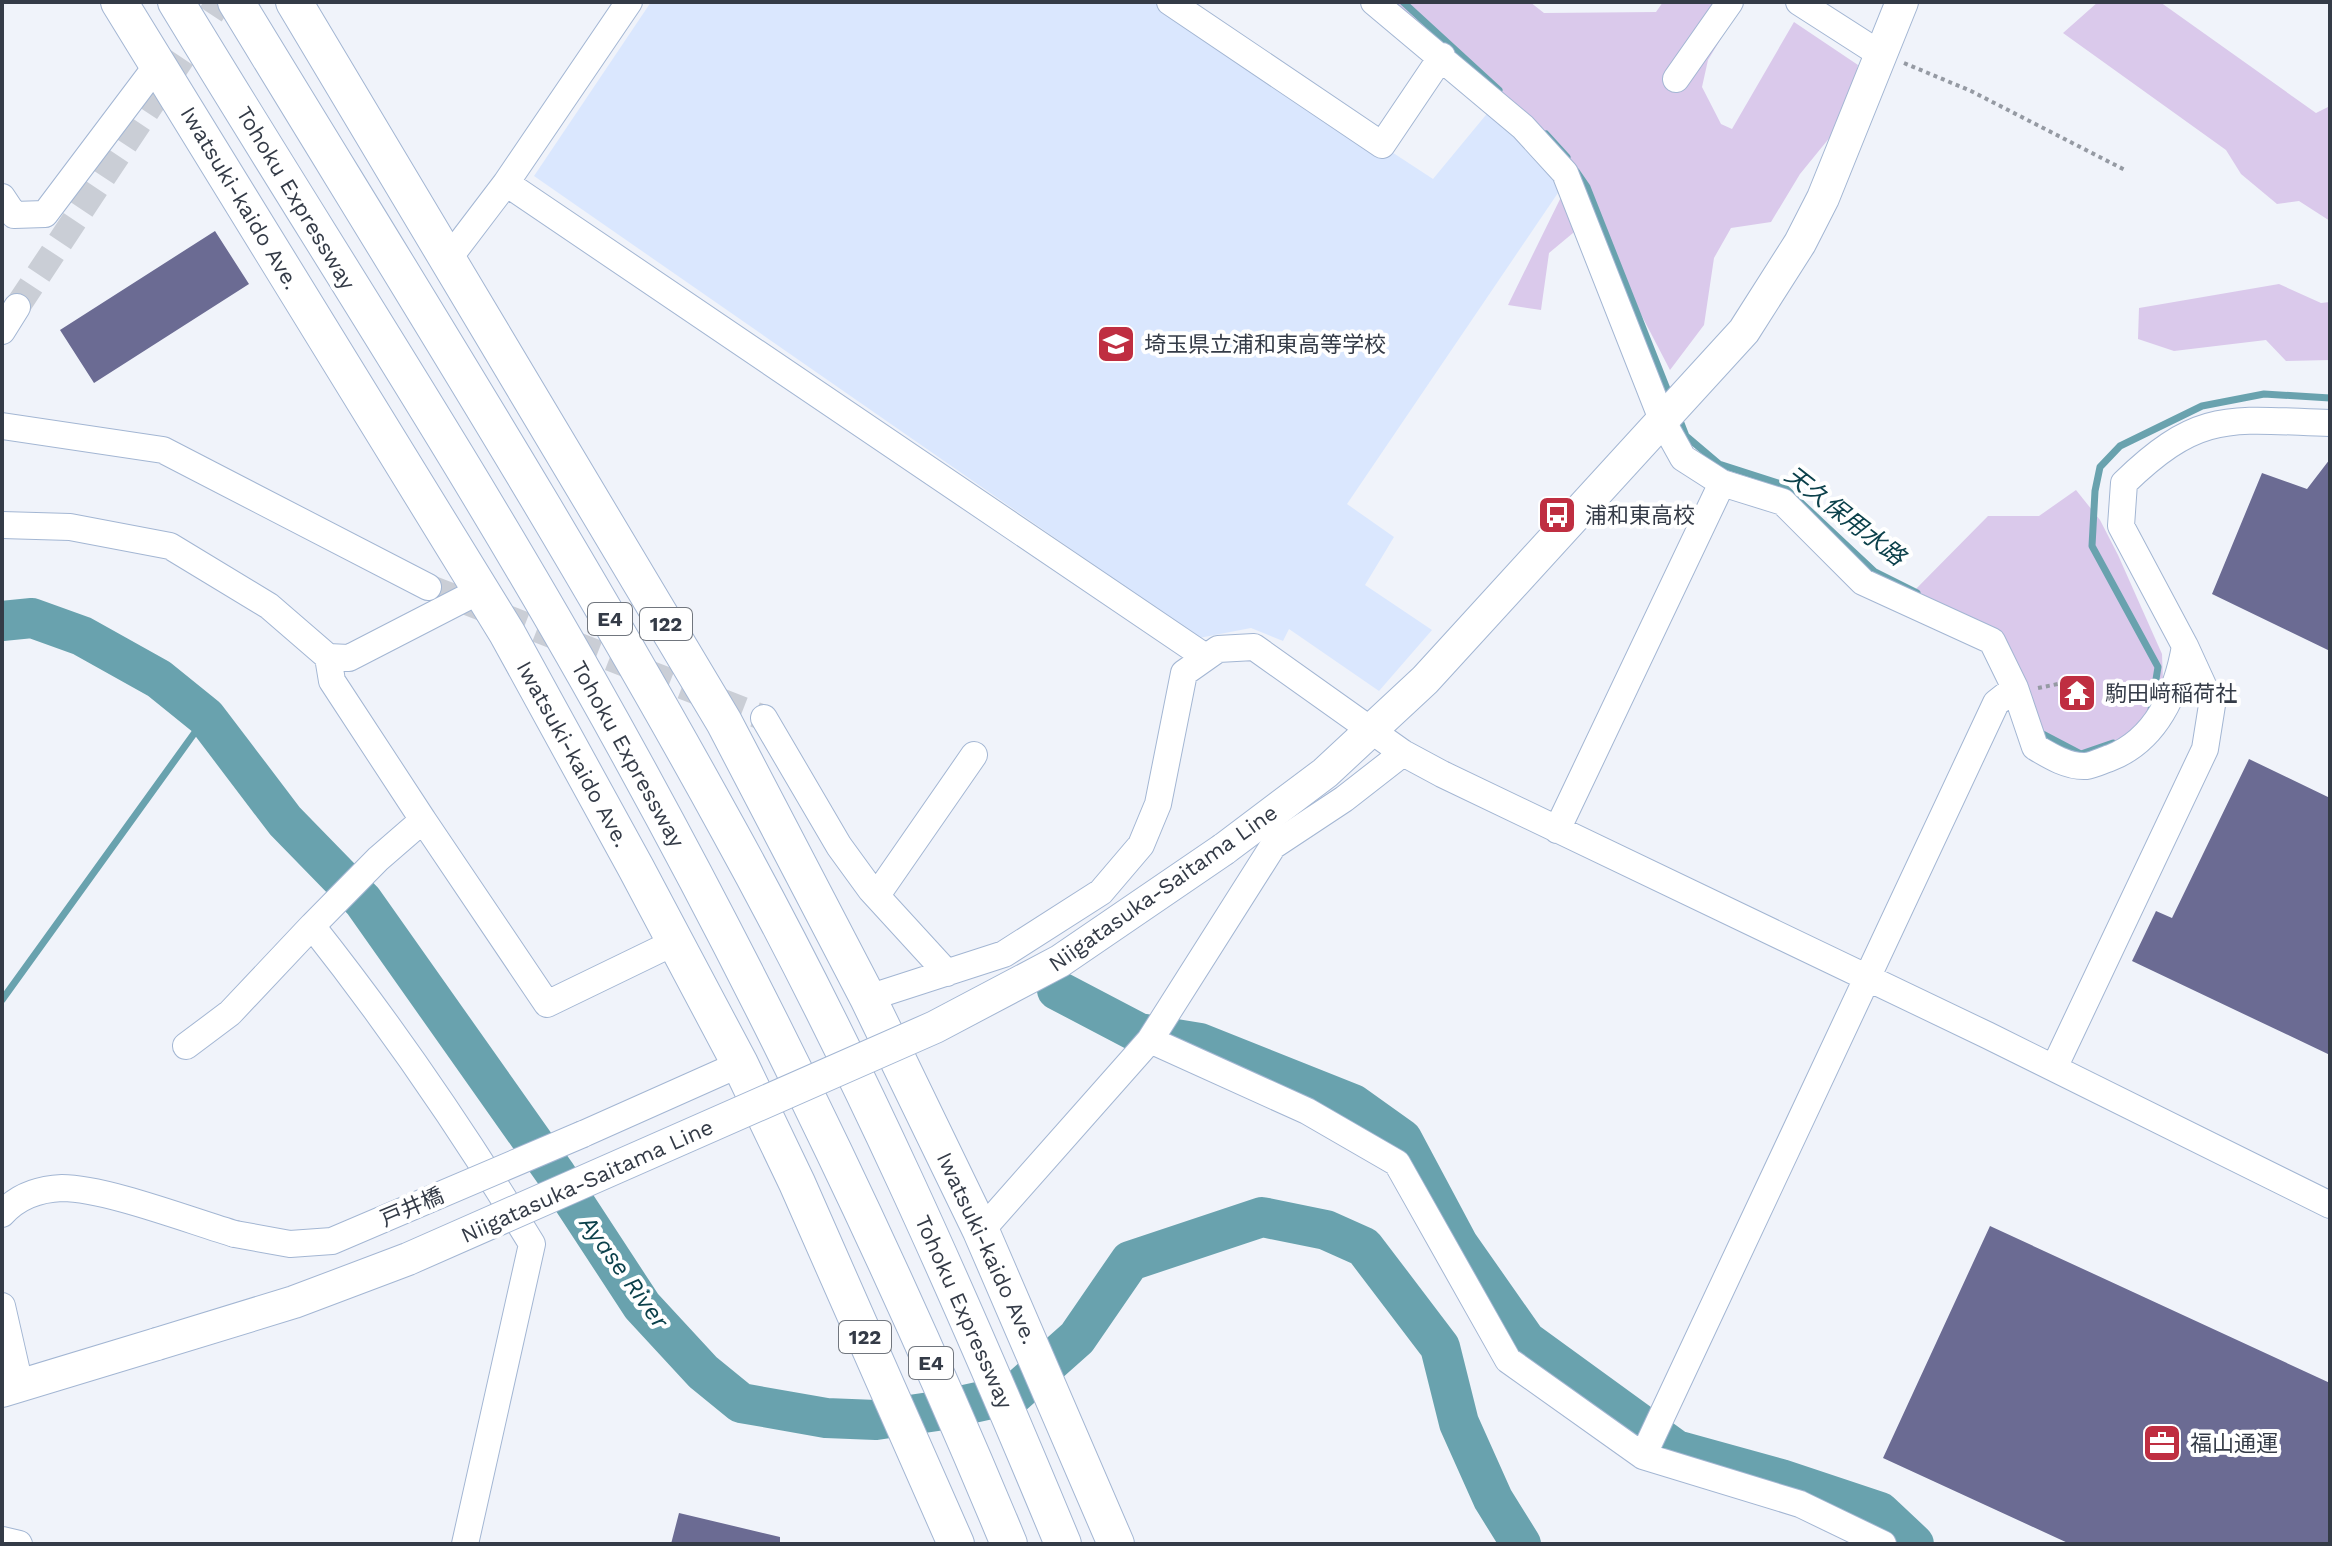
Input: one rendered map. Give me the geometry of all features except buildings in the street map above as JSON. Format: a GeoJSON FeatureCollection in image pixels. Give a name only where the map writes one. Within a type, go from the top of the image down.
{"type":"FeatureCollection","features":[{"type":"Feature","properties":{"kind":"highway","name":"Iwatsuki-kaido Ave."},"geometry":{"type":"LineString","coordinates":[[119,2],[481,590],[675,942],[740,1064],[805,1202],[956,1544]]}},
{"type":"Feature","properties":{"kind":"highway","name":"Tohoku Expressway"},"geometry":{"type":"LineString","coordinates":[[176,2],[587,679],[775,1030],[884,1255],[1009,1544]]}},
{"type":"Feature","properties":{"kind":"highway","name":"Tohoku Expressway"},"geometry":{"type":"LineString","coordinates":[[236,2],[599,600],[720,814],[809,981],[942,1260],[1063,1544]]}},
{"type":"Feature","properties":{"kind":"highway","name":"Iwatsuki-kaido Ave."},"geometry":{"type":"LineString","coordinates":[[294,2],[724,722],[868,998],[981,1231],[1079,1452],[1116,1544]]}},
{"type":"Feature","properties":{"kind":"main road","name":"Niigatasuka-Saitama Line"},"geometry":{"type":"LineString","coordinates":[[11,1388],[294,1302],[408,1259],[935,1027],[1060,961],[1224,849],[1325,773],[1471,633],[1744,331],[1800,243],[1842,152],[1902,2]]}},
{"type":"Feature","properties":{"kind":"street"},"geometry":{"type":"LineString","coordinates":[[449,258],[506,183],[629,2]]}},
{"type":"Feature","properties":{"kind":"street"},"geometry":{"type":"LineString","coordinates":[[1170,2],[1382,145],[1442,56]]}},
{"type":"Feature","properties":{"kind":"street"},"geometry":{"type":"LineString","coordinates":[[1374,2],[1523,127],[1565,173],[1663,422],[1683,458],[1722,483],[1783,502],[1863,582],[1992,641],[2024,688],[2035,747],[2057,760],[2087,766],[2131,750],[2161,719],[2185,646]]}},
{"type":"Feature","properties":{"kind":"street"},"geometry":{"type":"LineString","coordinates":[[1676,79],[1730,2]]}},
{"type":"Feature","properties":{"kind":"street"},"geometry":{"type":"LineString","coordinates":[[1799,2],[1880,54]]}},
{"type":"Feature","properties":{"kind":"street"},"geometry":{"type":"LineString","coordinates":[[2,197],[14,215],[45,214],[158,64]]}},
{"type":"Feature","properties":{"kind":"street"},"geometry":{"type":"LineString","coordinates":[[506,183],[1204,656]]}},
{"type":"Feature","properties":{"kind":"street"},"geometry":{"type":"LineString","coordinates":[[2,331],[17,307]]}},
{"type":"Feature","properties":{"kind":"street"},"geometry":{"type":"LineString","coordinates":[[2054,1068],[2205,749],[2212,705],[2185,646],[2121,526],[2124,483],[2153,455],[2190,432],[2225,420],[2330,423]]}},
{"type":"Feature","properties":{"kind":"street"},"geometry":{"type":"LineString","coordinates":[[2,426],[163,450],[428,587]]}},
{"type":"Feature","properties":{"kind":"street"},"geometry":{"type":"LineString","coordinates":[[1557,830],[1722,483]]}},
{"type":"Feature","properties":{"kind":"street"},"geometry":{"type":"LineString","coordinates":[[2,525],[70,527],[170,546],[269,606],[328,657],[349,658],[481,590]]}},
{"type":"Feature","properties":{"kind":"street"},"geometry":{"type":"LineString","coordinates":[[868,998],[1004,954],[1101,892],[1141,845],[1158,804],[1184,673],[1204,656],[1234,646],[1254,647],[1403,753],[2330,1205]]}},
{"type":"Feature","properties":{"kind":"street"},"geometry":{"type":"LineString","coordinates":[[328,657],[332,681],[547,1004],[675,942]]}},
{"type":"Feature","properties":{"kind":"street"},"geometry":{"type":"LineString","coordinates":[[1649,1442],[1996,703],[2024,688]]}},
{"type":"Feature","properties":{"kind":"street"},"geometry":{"type":"LineString","coordinates":[[764,718],[839,846],[877,895],[947,973]]}},
{"type":"Feature","properties":{"kind":"street"},"geometry":{"type":"LineString","coordinates":[[981,1231],[1150,1040],[1273,846],[1344,799],[1403,753]]}},
{"type":"Feature","properties":{"kind":"street"},"geometry":{"type":"LineString","coordinates":[[877,895],[974,755]]}},
{"type":"Feature","properties":{"kind":"street"},"geometry":{"type":"LineString","coordinates":[[186,1046],[230,1013],[378,859],[423,820]]}},
{"type":"Feature","properties":{"kind":"street"},"geometry":{"type":"LineString","coordinates":[[312,926],[353,978],[478,1155],[532,1244],[465,1544]]}},
{"type":"Feature","properties":{"kind":"street"},"geometry":{"type":"LineString","coordinates":[[1150,1040],[1307,1111],[1397,1163],[1508,1360],[1649,1442],[1800,1504],[1883,1544]]}},
{"type":"Feature","properties":{"kind":"street","name":"戸井橋"},"geometry":{"type":"LineString","coordinates":[[2,1214],[30,1194],[63,1188],[97,1194],[235,1234],[290,1244],[332,1241],[740,1064]]}},
{"type":"Feature","properties":{"kind":"street"},"geometry":{"type":"LineString","coordinates":[[2,1306],[11,1388]]}},
{"type":"Feature","properties":{"kind":"street"},"geometry":{"type":"LineString","coordinates":[[2,1540],[19,1544]]}},
{"type":"Feature","properties":{"kind":"path"},"geometry":{"type":"LineString","coordinates":[[1880,54],[1971,91],[2125,170]]}},
{"type":"Feature","properties":{"kind":"path"},"geometry":{"type":"LineString","coordinates":[[2024,688],[2058,684],[2074,689]]}},
{"type":"Feature","properties":{"kind":"shaded area","name":"埼玉県立浦和東高等学校"},"geometry":{"type":"Polygon","coordinates":[[[651,2],[1163,2],[1433,179],[1490,110],[1564,184],[1347,504],[1394,537],[1365,585],[1432,630],[1379,691],[1289,629],[1283,641],[1251,628],[1199,638],[534,176],[651,2]]]}},
{"type":"Feature","properties":{"kind":"shaded area"},"geometry":{"type":"Polygon","coordinates":[[[1385,2],[1530,2],[1544,13],[1656,12],[1663,2],[1743,2],[1708,60],[1702,87],[1721,124],[1732,129],[1794,22],[1858,65],[1844,120],[1800,174],[1771,222],[1731,228],[1714,258],[1704,325],[1670,370],[1591,218],[1549,253],[1541,310],[1508,305],[1565,189],[1385,2]]]}},
{"type":"Feature","properties":{"kind":"shaded area"},"geometry":{"type":"Polygon","coordinates":[[[2098,2],[2160,2],[2316,113],[2330,106],[2330,221],[2299,201],[2277,204],[2241,174],[2226,150],[2063,33],[2098,2]]]}},
{"type":"Feature","properties":{"kind":"shaded area"},"geometry":{"type":"Polygon","coordinates":[[[2279,284],[2321,303],[2330,302],[2330,360],[2286,361],[2266,340],[2174,351],[2138,339],[2139,308],[2279,284]]]}},
{"type":"Feature","properties":{"kind":"shaded area"},"geometry":{"type":"Polygon","coordinates":[[[2076,490],[2100,520],[2162,654],[2163,681],[2158,708],[2099,757],[2046,746],[1998,638],[1909,596],[1988,516],[2039,516],[2076,490]]]}},
{"type":"Feature","properties":{"kind":"waterway","name":"天久保用水路"},"geometry":{"type":"LineString","coordinates":[[1403,2],[1499,90]]}},
{"type":"Feature","properties":{"kind":"waterway","name":"天久保用水路"},"geometry":{"type":"LineString","coordinates":[[1546,134],[1567,157]]}},
{"type":"Feature","properties":{"kind":"waterway","name":"天久保用水路"},"geometry":{"type":"LineString","coordinates":[[1576,171],[1587,187],[1671,399]]}},
{"type":"Feature","properties":{"kind":"waterway","name":"天久保用水路"},"geometry":{"type":"LineString","coordinates":[[2151,710],[2158,667],[2092,546],[2095,491],[2100,467],[2120,446],[2202,406],[2264,394],[2330,398]]}},
{"type":"Feature","properties":{"kind":"waterway","name":"天久保用水路"},"geometry":{"type":"LineString","coordinates":[[1679,418],[1686,436],[1719,464],[1781,484],[1875,572],[1917,593]]}},
{"type":"Feature","properties":{"kind":"waterway","name":"Ayase River"},"geometry":{"type":"LineString","coordinates":[[2,621],[32,618],[82,636],[159,679],[206,717],[285,821],[363,901],[555,1173],[642,1306],[703,1372],[741,1403],[826,1418],[876,1420],[937,1411],[1014,1394],[1077,1338],[1130,1261],[1262,1217],[1326,1230],[1364,1247],[1440,1347],[1459,1423],[1493,1499],[1521,1544]]}},
{"type":"Feature","properties":{"kind":"waterway"},"geometry":{"type":"LineString","coordinates":[[2,1000],[206,717]]}},
{"type":"Feature","properties":{"kind":"waterway","name":"天久保用水路"},"geometry":{"type":"LineString","coordinates":[[2041,733],[2081,754],[2113,743]]}},
{"type":"Feature","properties":{"kind":"waterway"},"geometry":{"type":"LineString","coordinates":[[1057,990],[1139,1033],[1200,1043],[1353,1104],[1402,1139],[1458,1244],[1526,1341],[1676,1450],[1781,1479],[1880,1512],[1914,1544]]}},
{"type":"Feature","properties":{"kind":"tunnel"},"geometry":{"type":"LineString","coordinates":[[17,307],[219,2]]}},
{"type":"Feature","properties":{"kind":"tunnel"},"geometry":{"type":"LineString","coordinates":[[428,587],[764,718]]}},
{"type":"Feature","properties":{"kind":"place","name":"埼玉県立浦和東高等学校"},"geometry":{"type":"Point","coordinates":[1116,344]}},
{"type":"Feature","properties":{"kind":"place","name":"浦和東高校"},"geometry":{"type":"Point","coordinates":[1557,515]}},
{"type":"Feature","properties":{"kind":"place","name":"駒田﨑稲荷社"},"geometry":{"type":"Point","coordinates":[2077,693]}},
{"type":"Feature","properties":{"kind":"place","name":"福山通運"},"geometry":{"type":"Point","coordinates":[2162,1443]}}]}
